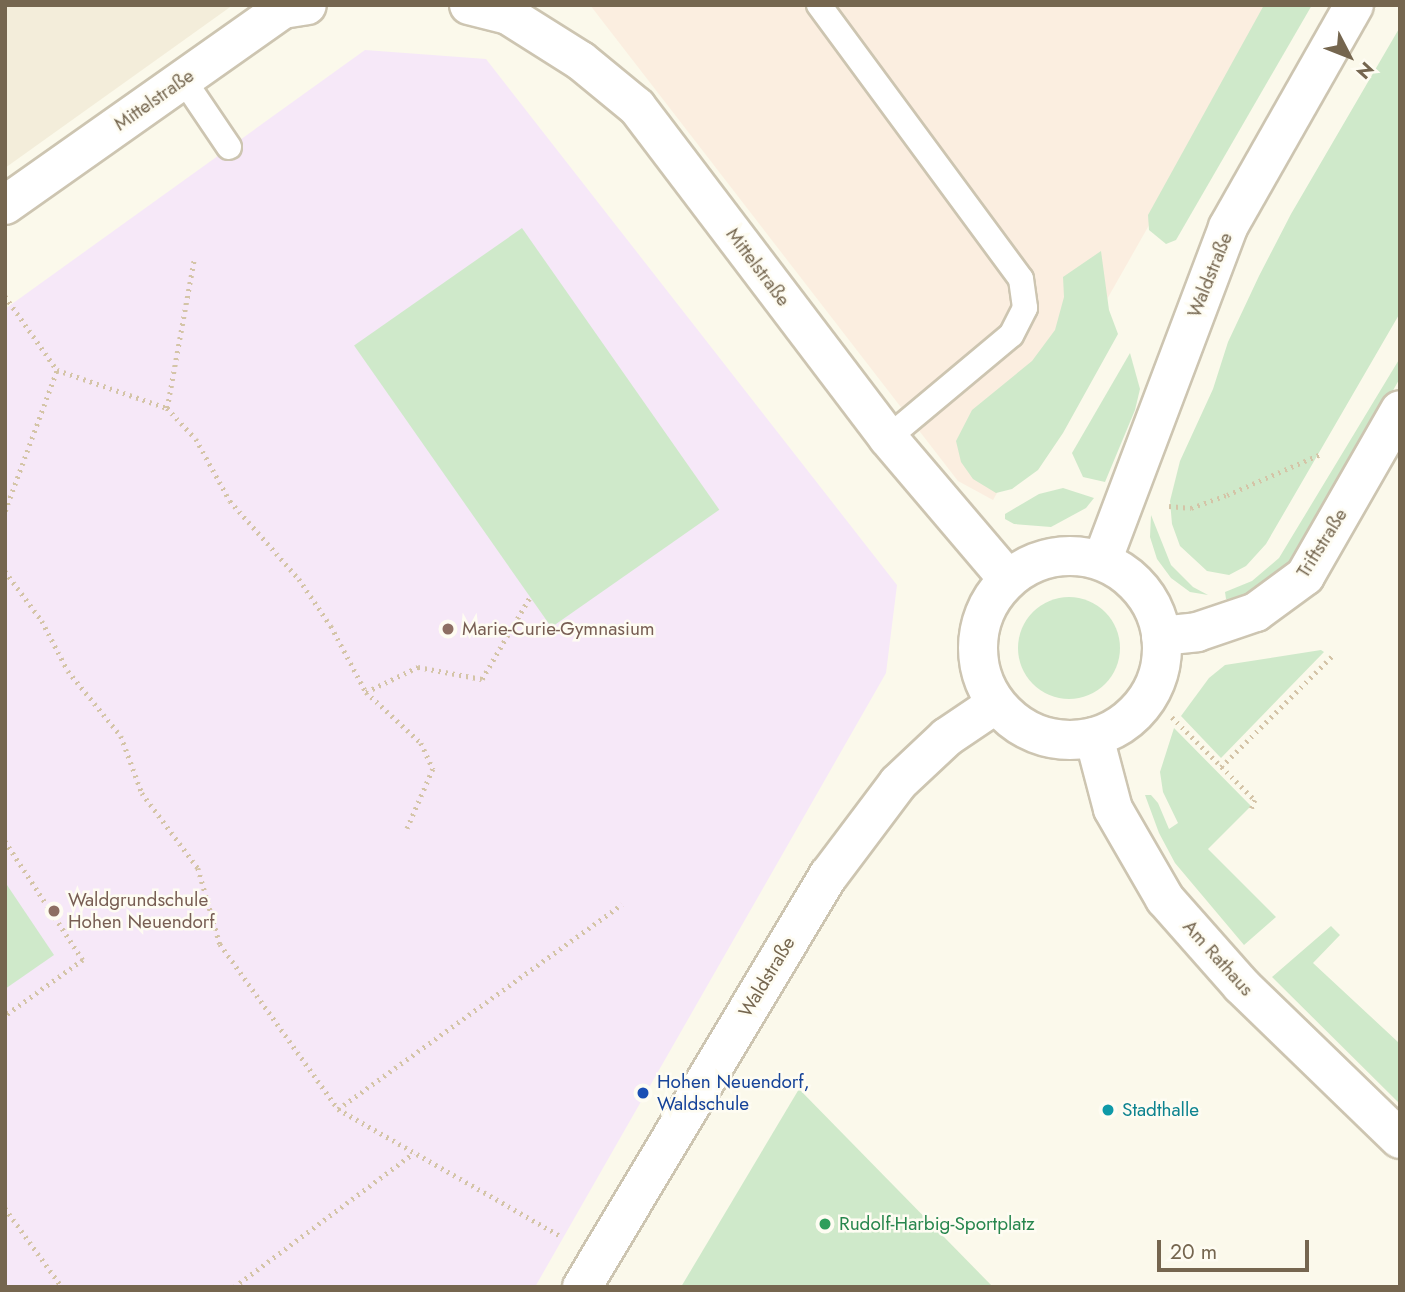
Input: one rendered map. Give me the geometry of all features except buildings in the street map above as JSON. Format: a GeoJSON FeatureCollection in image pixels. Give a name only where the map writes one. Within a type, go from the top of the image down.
{"type":"FeatureCollection","features":[{"type":"Feature","properties":{"kind":"street","name":"Mittelstraße"},"geometry":{"type":"LineString","coordinates":[[5,205],[283,9],[307,5]]}},
{"type":"Feature","properties":{"kind":"street","name":"Mittelstraße"},"geometry":{"type":"LineString","coordinates":[[469,5],[508,15],[581,61],[638,107],[888,438],[1008,579]]}},
{"type":"Feature","properties":{"kind":"street","name":"Waldstraße"},"geometry":{"type":"LineString","coordinates":[[1102,561],[1228,227],[1354,5]]}},
{"type":"Feature","properties":{"kind":"street","name":"Triftstraße"},"geometry":{"type":"LineString","coordinates":[[1161,636],[1197,632],[1256,612],[1305,576],[1400,410]]}},
{"type":"Feature","properties":{"kind":"street"},"geometry":{"type":"LineString","coordinates":[[1070,556],[1102,561],[1137,585],[1153,609],[1161,636],[1162,655],[1152,691],[1128,720],[1094,737],[1058,740],[1040,736],[1009,718],[996,705],[980,670],[979,632],[989,603],[1008,579],[1021,569],[1053,557],[1070,556]]}},
{"type":"Feature","properties":{"kind":"street","name":"Waldstraße"},"geometry":{"type":"LineString","coordinates":[[591,1273],[829,875],[898,783],[947,737],[996,705]]}},
{"type":"Feature","properties":{"kind":"street","name":"Am Rathaus"},"geometry":{"type":"LineString","coordinates":[[1094,737],[1113,809],[1165,899],[1241,985],[1400,1139]]}},
{"type":"Feature","properties":{"kind":"lane"},"geometry":{"type":"LineString","coordinates":[[819,5],[1021,279],[1025,309],[1011,335],[888,438]]}},
{"type":"Feature","properties":{"kind":"lane"},"geometry":{"type":"LineString","coordinates":[[183,79],[229,148]]}},
{"type":"Feature","properties":{"kind":"path"},"geometry":{"type":"LineString","coordinates":[[167,408],[194,259]]}},
{"type":"Feature","properties":{"kind":"path"},"geometry":{"type":"LineString","coordinates":[[5,296],[57,370],[167,408],[196,439],[230,501],[299,579],[331,626],[366,692],[421,743],[433,769],[407,829]]}},
{"type":"Feature","properties":{"kind":"path"},"geometry":{"type":"LineString","coordinates":[[5,511],[57,370]]}},
{"type":"Feature","properties":{"kind":"path"},"geometry":{"type":"LineString","coordinates":[[1162,503],[1191,508],[1330,451]]}},
{"type":"Feature","properties":{"kind":"path"},"geometry":{"type":"LineString","coordinates":[[5,571],[42,621],[68,671],[121,736],[142,793],[198,868],[220,944],[338,1109],[414,1153],[591,1273]]}},
{"type":"Feature","properties":{"kind":"path"},"geometry":{"type":"LineString","coordinates":[[366,692],[418,667],[482,678],[531,595]]}},
{"type":"Feature","properties":{"kind":"path"},"geometry":{"type":"LineString","coordinates":[[1221,767],[1332,656]]}},
{"type":"Feature","properties":{"kind":"path"},"geometry":{"type":"LineString","coordinates":[[1171,717],[1255,800],[1252,808]]}},
{"type":"Feature","properties":{"kind":"path"},"geometry":{"type":"LineString","coordinates":[[5,841],[83,960],[5,1016]]}},
{"type":"Feature","properties":{"kind":"path"},"geometry":{"type":"LineString","coordinates":[[338,1109],[622,904]]}},
{"type":"Feature","properties":{"kind":"path"},"geometry":{"type":"LineString","coordinates":[[234,1287],[414,1153]]}},
{"type":"Feature","properties":{"kind":"path"},"geometry":{"type":"LineString","coordinates":[[5,1208],[62,1287]]}},
{"type":"Feature","properties":{"kind":"shaded area"},"geometry":{"type":"Polygon","coordinates":[[[5,5],[233,5],[5,168],[5,5]]]}},
{"type":"Feature","properties":{"kind":"shaded area"},"geometry":{"type":"Polygon","coordinates":[[[590,5],[1274,5],[993,500],[958,481],[590,5]]]}},
{"type":"Feature","properties":{"kind":"shaded area","name":"Marie-Curie-Gymnasium"},"geometry":{"type":"Polygon","coordinates":[[[365,50],[486,59],[897,585],[886,673],[535,1287],[5,1287],[5,309],[365,50]]]}},
{"type":"Feature","properties":{"kind":"green space"},"geometry":{"type":"Polygon","coordinates":[[[1264,5],[1312,5],[1176,240],[1166,244],[1149,230],[1148,215],[1264,5]]]}},
{"type":"Feature","properties":{"kind":"green space"},"geometry":{"type":"Polygon","coordinates":[[[1400,27],[1400,313],[1266,544],[1246,566],[1229,575],[1207,571],[1180,546],[1172,524],[1170,501],[1180,461],[1213,389],[1228,342],[1259,276],[1291,214],[1400,27]]]}},
{"type":"Feature","properties":{"kind":"green space"},"geometry":{"type":"Polygon","coordinates":[[[522,228],[719,510],[551,627],[354,346],[522,228]]]}},
{"type":"Feature","properties":{"kind":"green space"},"geometry":{"type":"Polygon","coordinates":[[[1101,251],[1109,310],[1118,334],[1063,433],[1038,470],[1012,489],[996,493],[973,479],[961,462],[956,441],[972,410],[1032,361],[1055,330],[1064,297],[1063,277],[1101,251]]]}},
{"type":"Feature","properties":{"kind":"green space"},"geometry":{"type":"Polygon","coordinates":[[[1130,353],[1140,389],[1135,410],[1105,482],[1083,477],[1072,453],[1130,353]]]}},
{"type":"Feature","properties":{"kind":"green space"},"geometry":{"type":"Polygon","coordinates":[[[1400,358],[1400,378],[1304,549],[1282,578],[1246,598],[1226,599],[1225,592],[1252,581],[1279,558],[1400,358]]]}},
{"type":"Feature","properties":{"kind":"green space"},"geometry":{"type":"Polygon","coordinates":[[[1063,488],[1094,498],[1086,508],[1051,527],[1014,524],[1005,519],[1005,514],[1039,494],[1063,488]]]}},
{"type":"Feature","properties":{"kind":"green space"},"geometry":{"type":"Polygon","coordinates":[[[1151,515],[1171,565],[1193,587],[1208,595],[1190,592],[1171,578],[1157,559],[1150,537],[1151,515]]]}},
{"type":"Feature","properties":{"kind":"green space"},"geometry":{"type":"Polygon","coordinates":[[[1069,597],[1088,601],[1105,612],[1116,629],[1120,648],[1116,667],[1105,684],[1088,695],[1069,699],[1050,695],[1033,684],[1022,667],[1018,648],[1022,629],[1033,612],[1050,601],[1069,597]]]}},
{"type":"Feature","properties":{"kind":"green space"},"geometry":{"type":"Polygon","coordinates":[[[1321,650],[1324,652],[1221,758],[1181,716],[1209,678],[1225,665],[1321,650]]]}},
{"type":"Feature","properties":{"kind":"green space"},"geometry":{"type":"Polygon","coordinates":[[[1174,728],[1251,806],[1208,849],[1276,917],[1244,945],[1175,863],[1159,833],[1145,795],[1151,795],[1158,803],[1169,829],[1178,823],[1163,792],[1160,772],[1174,728]]]}},
{"type":"Feature","properties":{"kind":"green space"},"geometry":{"type":"Polygon","coordinates":[[[5,882],[54,955],[5,989],[5,882]]]}},
{"type":"Feature","properties":{"kind":"green space"},"geometry":{"type":"Polygon","coordinates":[[[1331,926],[1340,935],[1313,963],[1400,1041],[1400,1104],[1272,977],[1331,926]]]}},
{"type":"Feature","properties":{"kind":"green space","name":"Rudolf-Harbig-Sportplatz"},"geometry":{"type":"Polygon","coordinates":[[[799,1089],[993,1287],[681,1287],[799,1089]]]}},
{"type":"Feature","properties":{"kind":"place","name":"Marie-Curie-Gymnasium"},"geometry":{"type":"Point","coordinates":[448,629]}},
{"type":"Feature","properties":{"kind":"place","name":"Waldgrundschule Hohen Neuendorf"},"geometry":{"type":"Point","coordinates":[54,911]}},
{"type":"Feature","properties":{"kind":"place","name":"Hohen Neuendorf, Waldschule"},"geometry":{"type":"Point","coordinates":[643,1093]}},
{"type":"Feature","properties":{"kind":"place","name":"Stadthalle"},"geometry":{"type":"Point","coordinates":[1108,1110]}},
{"type":"Feature","properties":{"kind":"place","name":"Rudolf-Harbig-Sportplatz"},"geometry":{"type":"Point","coordinates":[825,1224]}}]}
